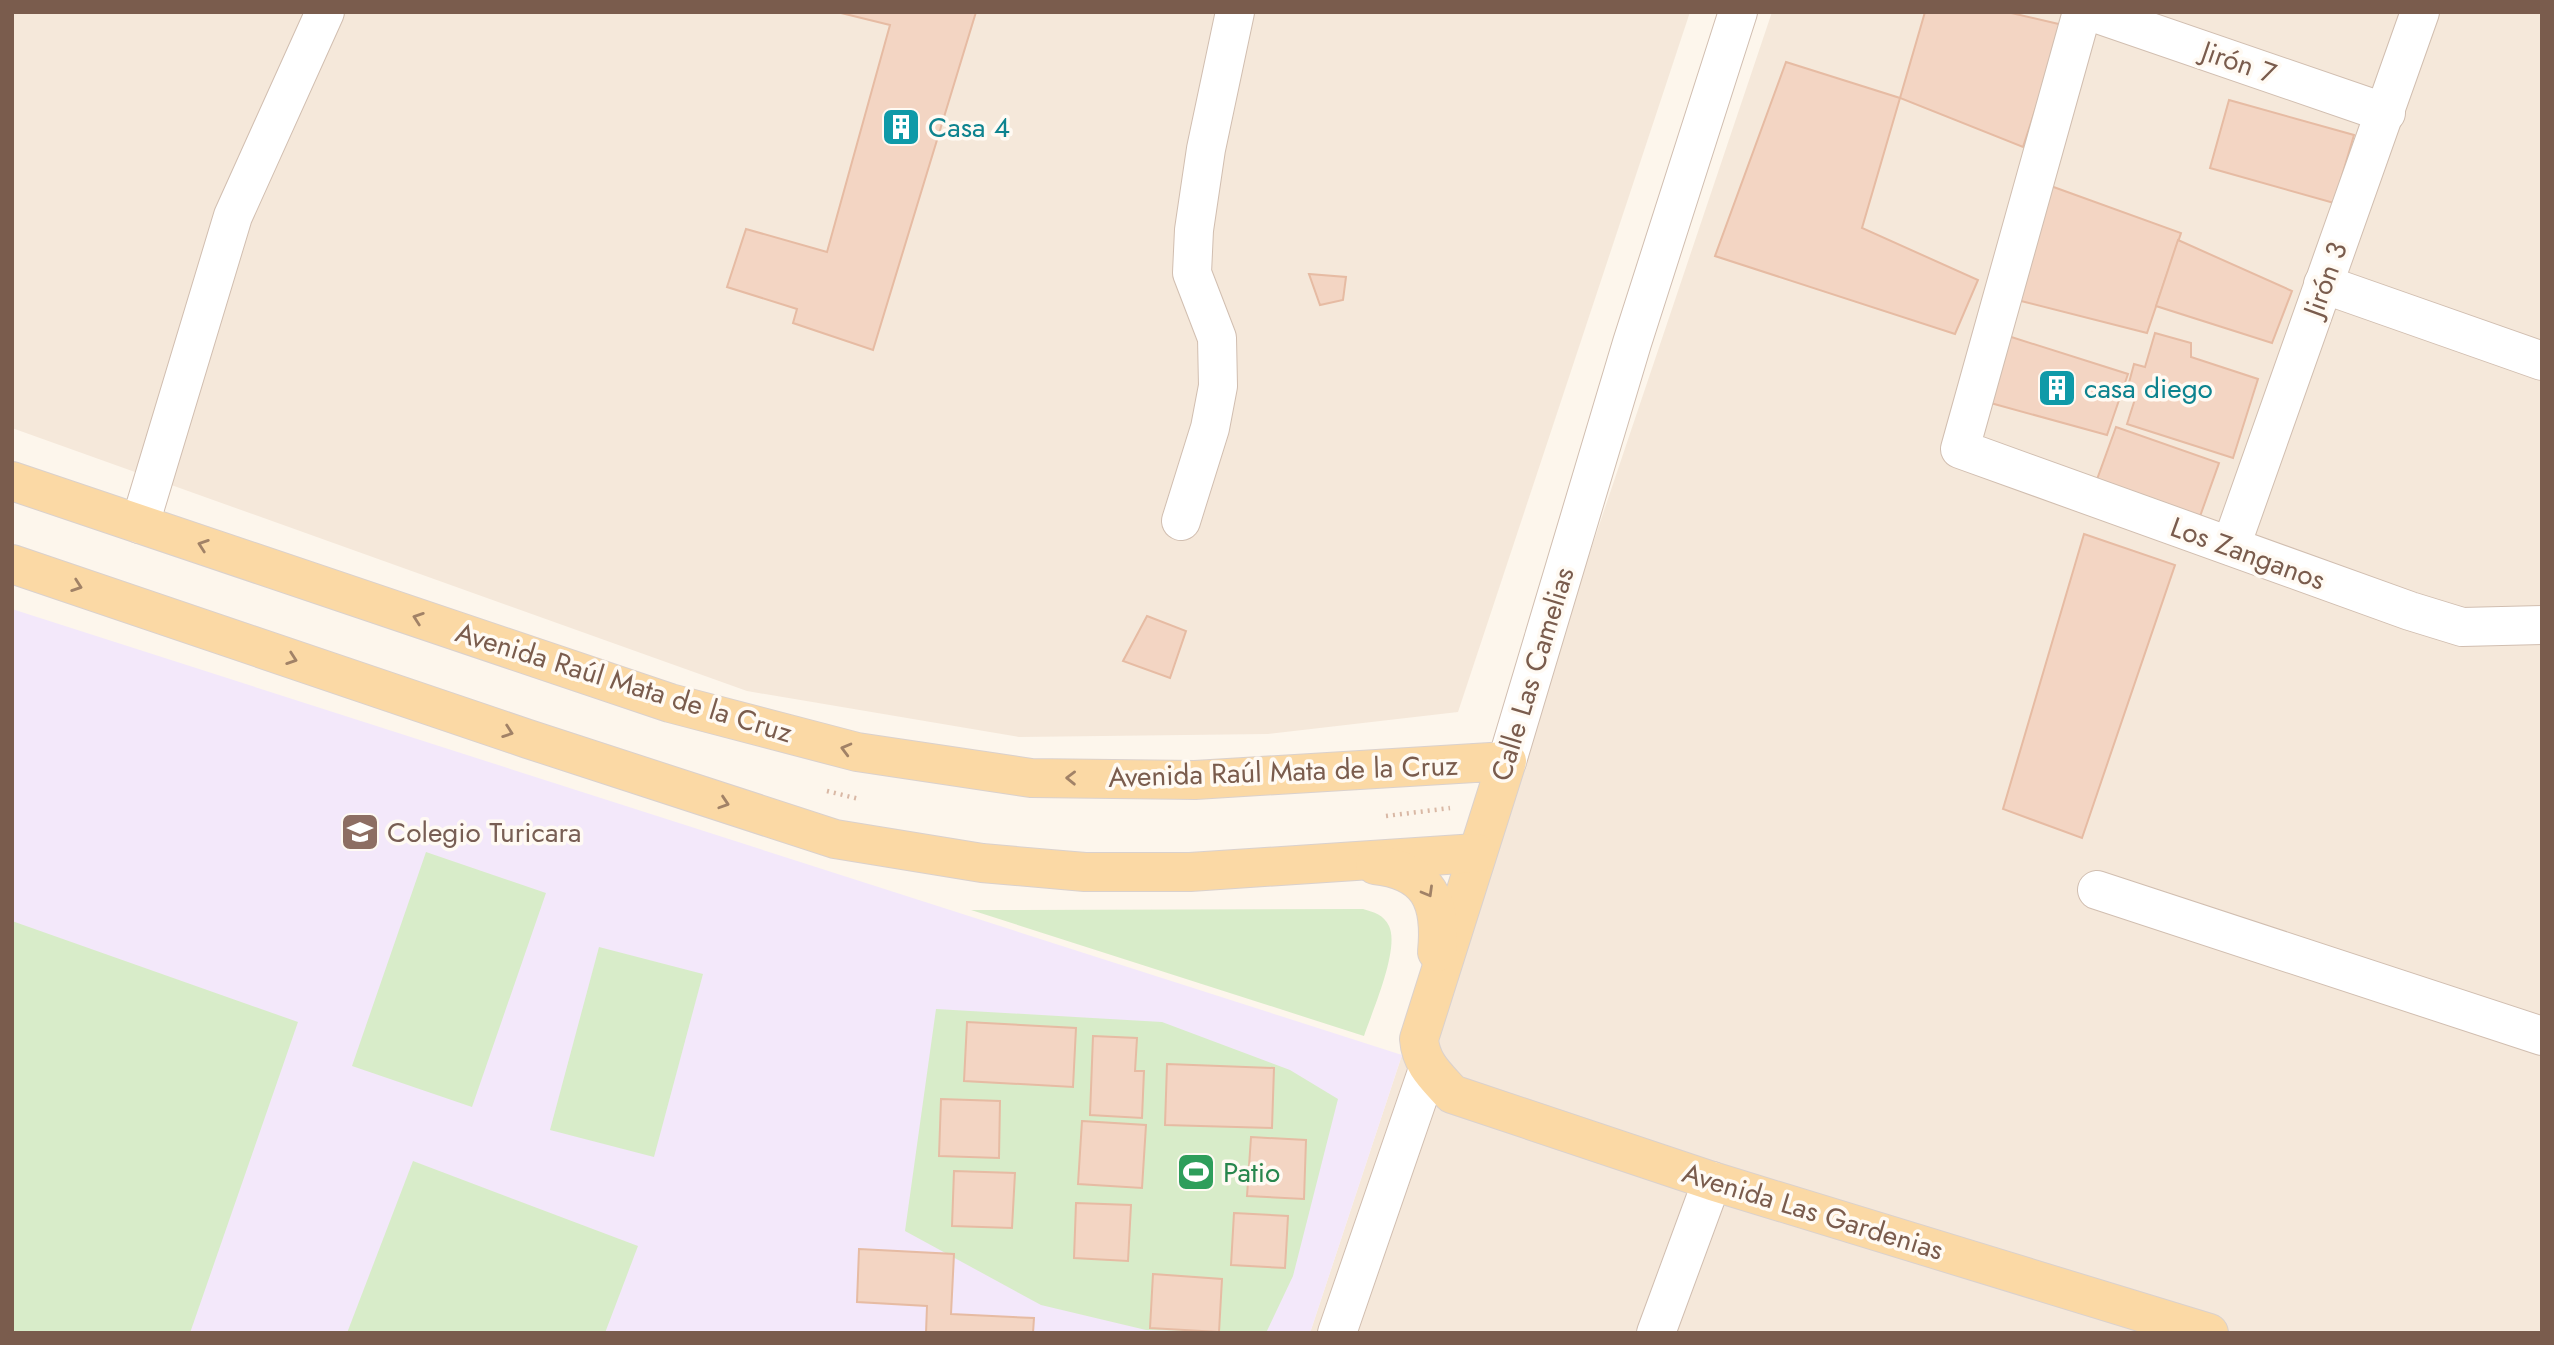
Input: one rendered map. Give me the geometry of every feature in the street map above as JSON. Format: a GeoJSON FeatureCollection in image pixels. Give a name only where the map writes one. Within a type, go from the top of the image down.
{"type":"FeatureCollection","features":[{"type":"Feature","properties":{"kind":"main road","name":"Avenida Raúl Mata de la Cruz"},"geometry":{"type":"LineString","coordinates":[[12,481],[670,703],[858,752],[1031,778],[1195,780],[1507,761]]}},
{"type":"Feature","properties":{"kind":"main road"},"geometry":{"type":"LineString","coordinates":[[12,564],[528,739],[835,839],[982,863],[1085,872],[1191,872],[1476,853]]}},
{"type":"Feature","properties":{"kind":"main road","name":"Calle Las Camelias"},"geometry":{"type":"LineString","coordinates":[[1428,1069],[1420,1055],[1419,1039],[1507,761]]}},
{"type":"Feature","properties":{"kind":"main road"},"geometry":{"type":"LineString","coordinates":[[1345,862],[1394,869],[1420,879],[1428,887],[1435,905],[1438,939],[1432,999]]}},
{"type":"Feature","properties":{"kind":"main road","name":"Avenida Las Gardenias"},"geometry":{"type":"LineString","coordinates":[[1428,1069],[1452,1094],[1712,1181],[2209,1333]]}},
{"type":"Feature","properties":{"kind":"street"},"geometry":{"type":"LineString","coordinates":[[140,524],[233,216],[325,12]]}},
{"type":"Feature","properties":{"kind":"street"},"geometry":{"type":"LineString","coordinates":[[1181,521],[1210,428],[1219,386],[1217,338],[1192,273],[1194,230],[1206,149],[1235,12]]}},
{"type":"Feature","properties":{"kind":"street","name":"Calle Las Camelias"},"geometry":{"type":"LineString","coordinates":[[1507,761],[1632,343],[1738,12]]}},
{"type":"Feature","properties":{"kind":"street","name":"Los Zanganos"},"geometry":{"type":"LineString","coordinates":[[2082,12],[1960,449],[2410,611],[2462,627],[2542,625]]}},
{"type":"Feature","properties":{"kind":"street","name":"Jirón 7"},"geometry":{"type":"LineString","coordinates":[[2092,12],[2386,113]]}},
{"type":"Feature","properties":{"kind":"street","name":"Jirón 3"},"geometry":{"type":"LineString","coordinates":[[2231,546],[2420,12]]}},
{"type":"Feature","properties":{"kind":"street"},"geometry":{"type":"LineString","coordinates":[[2323,284],[2542,361]]}},
{"type":"Feature","properties":{"kind":"street"},"geometry":{"type":"LineString","coordinates":[[2097,890],[2542,1036]]}},
{"type":"Feature","properties":{"kind":"street"},"geometry":{"type":"LineString","coordinates":[[1337,1333],[1428,1069]]}},
{"type":"Feature","properties":{"kind":"street"},"geometry":{"type":"LineString","coordinates":[[1656,1333],[1712,1181]]}},
{"type":"Feature","properties":{"kind":"shaded area"},"geometry":{"type":"Polygon","coordinates":[[[12,12],[1690,12],[1458,712],[1268,734],[1019,737],[747,691],[12,428],[12,12]]]}},
{"type":"Feature","properties":{"kind":"shaded area"},"geometry":{"type":"Polygon","coordinates":[[[1772,12],[2542,12],[2542,1333],[1310,1333],[1402,1055],[1421,1054],[1772,12]]]}},
{"type":"Feature","properties":{"kind":"shaded area","name":"Colegio Turicara"},"geometry":{"type":"Polygon","coordinates":[[[12,609],[1402,1055],[1310,1333],[12,1333],[12,609]]]}},
{"type":"Feature","properties":{"kind":"green space"},"geometry":{"type":"Polygon","coordinates":[[[426,852],[546,893],[472,1107],[352,1066],[426,852]]]}},
{"type":"Feature","properties":{"kind":"green space"},"geometry":{"type":"Polygon","coordinates":[[[1363,909],[1384,919],[1391,936],[1391,950],[1384,981],[1364,1036],[971,910],[1363,909]]]}},
{"type":"Feature","properties":{"kind":"green space"},"geometry":{"type":"Polygon","coordinates":[[[12,921],[298,1022],[190,1333],[12,1333],[12,921]]]}},
{"type":"Feature","properties":{"kind":"green space"},"geometry":{"type":"Polygon","coordinates":[[[599,947],[703,974],[654,1157],[550,1130],[599,947]]]}},
{"type":"Feature","properties":{"kind":"green space","name":"Patio"},"geometry":{"type":"Polygon","coordinates":[[[936,1009],[1162,1022],[1290,1070],[1338,1099],[1293,1276],[1266,1333],[1219,1332],[1222,1279],[1153,1274],[1150,1327],[1215,1332],[1146,1330],[1041,1305],[905,1231],[936,1009]],[[967,1022],[1073,1087],[1076,1028],[967,1022]],[[1093,1036],[1090,1115],[1142,1117],[1144,1072],[1135,1071],[1137,1038],[1093,1036]],[[1274,1069],[1166,1125],[1271,1128],[1274,1069]],[[941,1099],[939,1156],[999,1158],[1000,1101],[941,1099]],[[1082,1122],[1078,1184],[1142,1188],[1146,1125],[1082,1122]],[[1251,1137],[1248,1196],[1304,1199],[1306,1140],[1251,1137]],[[954,1171],[952,1226],[1012,1228],[1014,1173],[954,1171]],[[1076,1203],[1074,1258],[1128,1261],[1130,1205],[1076,1203]],[[1234,1213],[1232,1265],[1285,1267],[1288,1216],[1234,1213]]]}},
{"type":"Feature","properties":{"kind":"green space"},"geometry":{"type":"Polygon","coordinates":[[[413,1161],[638,1246],[605,1333],[347,1333],[413,1161]]]}},
{"type":"Feature","properties":{"kind":"building","name":"Casa 4"},"geometry":{"type":"Polygon","coordinates":[[[837,12],[976,12],[873,350],[793,323],[797,309],[727,287],[746,229],[827,252],[890,25],[837,12]]]}},
{"type":"Feature","properties":{"kind":"building"},"geometry":{"type":"Polygon","coordinates":[[[1925,12],[2007,12],[2063,25],[2023,147],[1900,98],[1925,12]]]}},
{"type":"Feature","properties":{"kind":"building"},"geometry":{"type":"Polygon","coordinates":[[[1786,62],[1900,98],[1862,228],[1978,280],[1955,334],[1715,256],[1786,62]]]}},
{"type":"Feature","properties":{"kind":"building"},"geometry":{"type":"Polygon","coordinates":[[[2229,100],[2354,135],[2334,203],[2210,168],[2229,100]]]}},
{"type":"Feature","properties":{"kind":"building"},"geometry":{"type":"Polygon","coordinates":[[[2048,185],[2181,233],[2147,333],[2017,300],[2048,185]]]}},
{"type":"Feature","properties":{"kind":"building"},"geometry":{"type":"Polygon","coordinates":[[[2178,240],[2292,291],[2272,343],[2156,306],[2178,240]]]}},
{"type":"Feature","properties":{"kind":"building"},"geometry":{"type":"Polygon","coordinates":[[[1309,274],[1346,277],[1343,300],[1320,305],[1309,274]]]}},
{"type":"Feature","properties":{"kind":"building"},"geometry":{"type":"Polygon","coordinates":[[[2155,333],[2191,343],[2191,357],[2258,379],[2233,458],[2127,424],[2135,399],[2127,390],[2134,364],[2145,367],[2155,333]]]}},
{"type":"Feature","properties":{"kind":"building","name":"casa diego"},"geometry":{"type":"Polygon","coordinates":[[[2005,335],[2128,374],[2107,435],[1987,402],[2005,335]]]}},
{"type":"Feature","properties":{"kind":"building"},"geometry":{"type":"Polygon","coordinates":[[[2116,427],[2219,463],[2198,522],[2095,485],[2116,427]]]}},
{"type":"Feature","properties":{"kind":"building"},"geometry":{"type":"Polygon","coordinates":[[[2084,534],[2175,565],[2082,838],[2003,809],[2084,534]]]}},
{"type":"Feature","properties":{"kind":"building"},"geometry":{"type":"Polygon","coordinates":[[[1147,616],[1186,631],[1170,678],[1123,661],[1147,616]]]}},
{"type":"Feature","properties":{"kind":"building"},"geometry":{"type":"Polygon","coordinates":[[[967,1022],[1076,1028],[1073,1087],[964,1081],[967,1022]]]}},
{"type":"Feature","properties":{"kind":"building"},"geometry":{"type":"Polygon","coordinates":[[[1093,1036],[1137,1038],[1135,1071],[1144,1071],[1142,1118],[1090,1115],[1093,1036]]]}},
{"type":"Feature","properties":{"kind":"building"},"geometry":{"type":"Polygon","coordinates":[[[1167,1064],[1274,1068],[1272,1128],[1165,1125],[1167,1064]]]}},
{"type":"Feature","properties":{"kind":"building"},"geometry":{"type":"Polygon","coordinates":[[[941,1099],[1000,1101],[999,1158],[939,1156],[941,1099]]]}},
{"type":"Feature","properties":{"kind":"building"},"geometry":{"type":"Polygon","coordinates":[[[1082,1121],[1146,1125],[1142,1188],[1078,1184],[1082,1121]]]}},
{"type":"Feature","properties":{"kind":"building"},"geometry":{"type":"Polygon","coordinates":[[[1251,1137],[1306,1140],[1304,1199],[1247,1196],[1251,1137]]]}},
{"type":"Feature","properties":{"kind":"building"},"geometry":{"type":"Polygon","coordinates":[[[954,1171],[1015,1173],[1012,1228],[952,1226],[954,1171]]]}},
{"type":"Feature","properties":{"kind":"building"},"geometry":{"type":"Polygon","coordinates":[[[1076,1203],[1131,1205],[1128,1261],[1074,1258],[1076,1203]]]}},
{"type":"Feature","properties":{"kind":"building"},"geometry":{"type":"Polygon","coordinates":[[[1234,1213],[1288,1216],[1285,1268],[1231,1265],[1234,1213]]]}},
{"type":"Feature","properties":{"kind":"building"},"geometry":{"type":"Polygon","coordinates":[[[859,1249],[954,1254],[951,1314],[1034,1318],[1033,1333],[926,1333],[927,1306],[857,1302],[859,1249]]]}},
{"type":"Feature","properties":{"kind":"building"},"geometry":{"type":"Polygon","coordinates":[[[1153,1274],[1222,1279],[1219,1332],[1150,1328],[1153,1274]]]}},
{"type":"Feature","properties":{"kind":"place","name":"Casa 4"},"geometry":{"type":"Point","coordinates":[901,127]}},
{"type":"Feature","properties":{"kind":"place","name":"casa diego"},"geometry":{"type":"Point","coordinates":[2057,388]}},
{"type":"Feature","properties":{"kind":"place","name":"Colegio Turicara"},"geometry":{"type":"Point","coordinates":[360,832]}},
{"type":"Feature","properties":{"kind":"place","name":"Patio"},"geometry":{"type":"Point","coordinates":[1196,1172]}}]}
